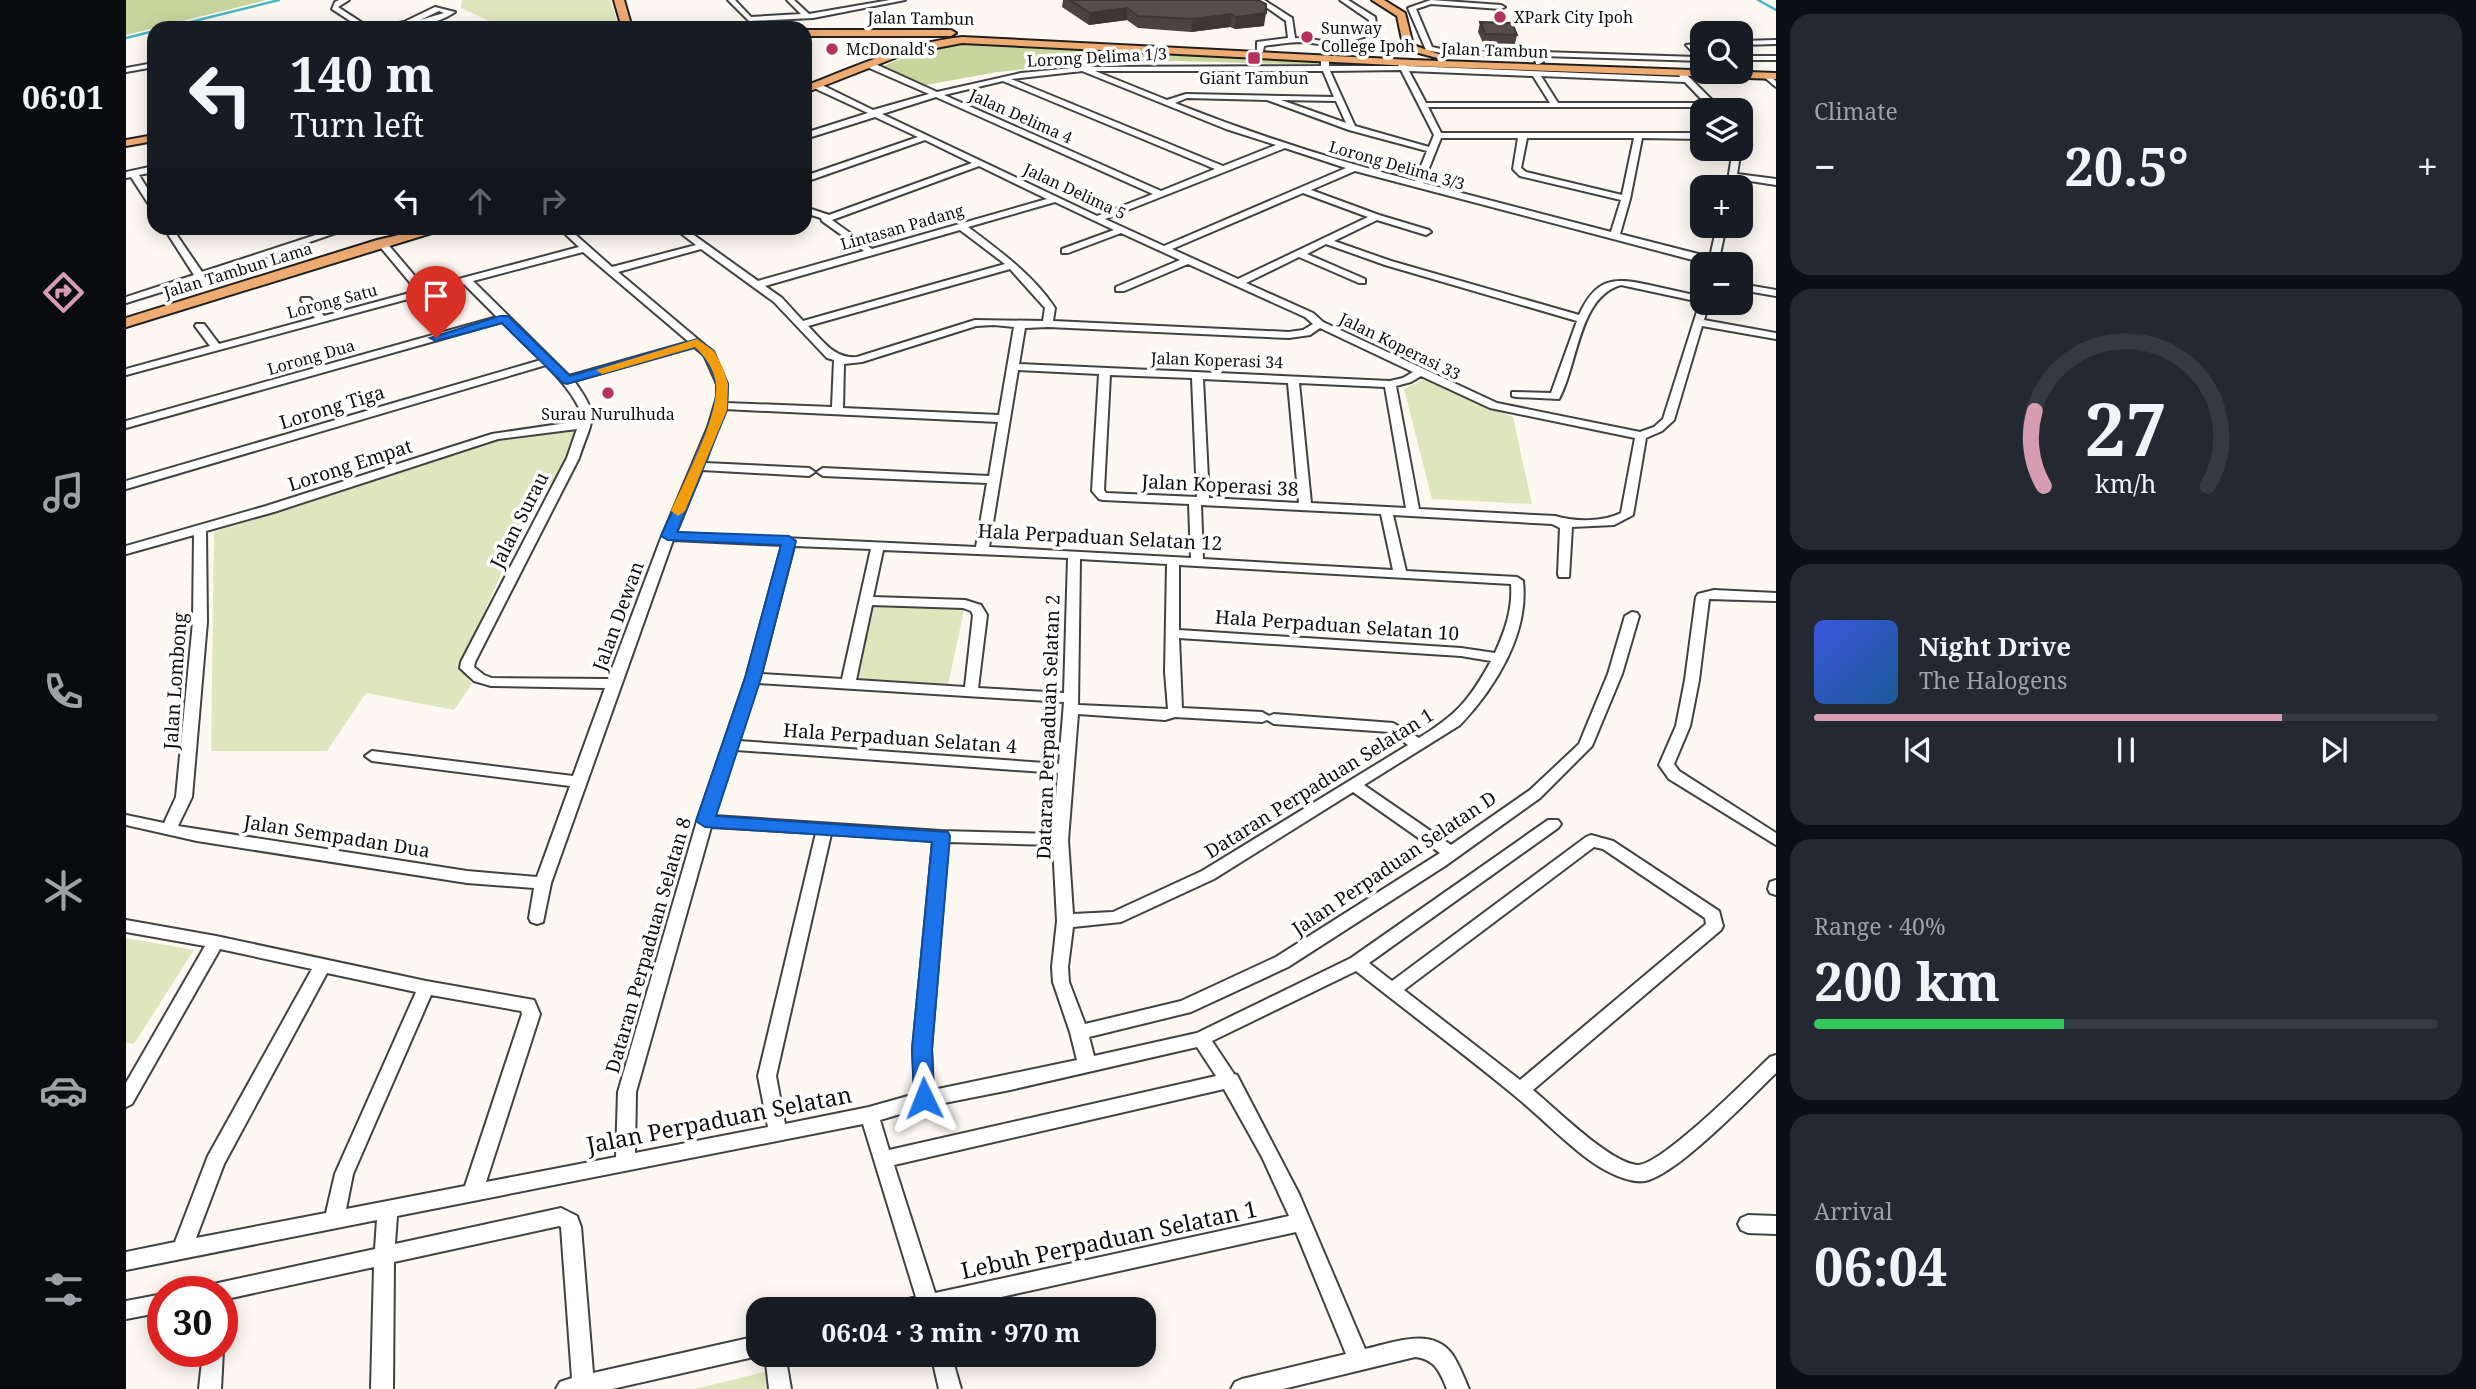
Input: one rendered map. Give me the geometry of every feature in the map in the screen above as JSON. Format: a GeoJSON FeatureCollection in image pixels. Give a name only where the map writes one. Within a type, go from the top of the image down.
{"type":"FeatureCollection","features":[{"type":"Feature","properties":{"kind":"main road"},"geometry":{"type":"LineString","coordinates":[[619,0],[625,21]]}},
{"type":"Feature","properties":{"kind":"main road"},"geometry":{"type":"LineString","coordinates":[[629,0],[633,21]]}},
{"type":"Feature","properties":{"kind":"main road"},"geometry":{"type":"LineString","coordinates":[[1367,0],[1394,12]]}},
{"type":"Feature","properties":{"kind":"main road"},"geometry":{"type":"LineString","coordinates":[[1377,0],[1405,19],[1404,56]]}},
{"type":"Feature","properties":{"kind":"main road","name":"Jalan Tambun"},"geometry":{"type":"LineString","coordinates":[[812,33],[928,33],[1448,58],[1541,57],[1690,67]]}},
{"type":"Feature","properties":{"kind":"main road"},"geometry":{"type":"LineString","coordinates":[[856,33],[900,41],[902,47],[890,58]]}},
{"type":"Feature","properties":{"kind":"main road"},"geometry":{"type":"LineString","coordinates":[[942,42],[919,44],[909,41],[947,36],[1080,40]]}},
{"type":"Feature","properties":{"kind":"main road"},"geometry":{"type":"LineString","coordinates":[[812,88],[890,58],[942,42]]}},
{"type":"Feature","properties":{"kind":"main road","name":"Jalan Tambun"},"geometry":{"type":"LineString","coordinates":[[942,42],[1003,42],[1325,63],[1404,56],[1578,73],[1684,76],[1773,74]]}},
{"type":"Feature","properties":{"kind":"main road"},"geometry":{"type":"LineString","coordinates":[[1753,72],[1773,74]]}},
{"type":"Feature","properties":{"kind":"main road"},"geometry":{"type":"LineString","coordinates":[[126,143],[147,139]]}},
{"type":"Feature","properties":{"kind":"main road","name":"Jalan Tambun Lama"},"geometry":{"type":"LineString","coordinates":[[126,320],[151,315],[414,235]]}},
{"type":"Feature","properties":{"kind":"street"},"geometry":{"type":"LineString","coordinates":[[346,0],[337,3],[334,8],[355,21]]}},
{"type":"Feature","properties":{"kind":"street"},"geometry":{"type":"LineString","coordinates":[[731,0],[749,19],[807,16],[902,0]]}},
{"type":"Feature","properties":{"kind":"street"},"geometry":{"type":"LineString","coordinates":[[790,0],[807,16]]}},
{"type":"Feature","properties":{"kind":"street"},"geometry":{"type":"LineString","coordinates":[[848,0],[858,9]]}},
{"type":"Feature","properties":{"kind":"street"},"geometry":{"type":"LineString","coordinates":[[1259,0],[1289,20],[1292,40]]}},
{"type":"Feature","properties":{"kind":"street"},"geometry":{"type":"LineString","coordinates":[[1260,47],[1292,40],[1363,43],[1374,37],[1372,19],[1343,0]]}},
{"type":"Feature","properties":{"kind":"street"},"geometry":{"type":"LineString","coordinates":[[1501,7],[1431,2],[1412,8],[1429,48],[1541,57]]}},
{"type":"Feature","properties":{"kind":"street"},"geometry":{"type":"LineString","coordinates":[[411,21],[438,9],[451,12],[418,21]]}},
{"type":"Feature","properties":{"kind":"street"},"geometry":{"type":"LineString","coordinates":[[1394,12],[1413,11]]}},
{"type":"Feature","properties":{"kind":"street"},"geometry":{"type":"LineString","coordinates":[[1753,43],[1776,42]]}},
{"type":"Feature","properties":{"kind":"street"},"geometry":{"type":"LineString","coordinates":[[1417,186],[1438,135],[1404,56],[1537,76],[1578,73]]}},
{"type":"Feature","properties":{"kind":"street"},"geometry":{"type":"LineString","coordinates":[[1753,58],[1776,58]]}},
{"type":"Feature","properties":{"kind":"street"},"geometry":{"type":"LineString","coordinates":[[1595,60],[1690,59]]}},
{"type":"Feature","properties":{"kind":"street"},"geometry":{"type":"LineString","coordinates":[[1325,63],[1352,128]]}},
{"type":"Feature","properties":{"kind":"street","name":"Lorong Delima 1/3"},"geometry":{"type":"LineString","coordinates":[[812,134],[936,94],[1034,72],[1325,63]]}},
{"type":"Feature","properties":{"kind":"street"},"geometry":{"type":"LineString","coordinates":[[126,70],[147,66]]}},
{"type":"Feature","properties":{"kind":"street","name":"Jalan Delima 4"},"geometry":{"type":"LineString","coordinates":[[868,66],[1161,194]]}},
{"type":"Feature","properties":{"kind":"street","name":"Lorong Delima 3/3"},"geometry":{"type":"LineString","coordinates":[[1082,69],[1282,146],[1417,186],[1690,257]]}},
{"type":"Feature","properties":{"kind":"street"},"geometry":{"type":"LineString","coordinates":[[1773,74],[1776,85]]}},
{"type":"Feature","properties":{"kind":"street"},"geometry":{"type":"LineString","coordinates":[[1537,76],[1556,105]]}},
{"type":"Feature","properties":{"kind":"street"},"geometry":{"type":"LineString","coordinates":[[1684,76],[1705,98]]}},
{"type":"Feature","properties":{"kind":"street"},"geometry":{"type":"LineString","coordinates":[[1004,79],[1222,169]]}},
{"type":"Feature","properties":{"kind":"street","name":"Jalan Delima 5"},"geometry":{"type":"LineString","coordinates":[[817,86],[1097,219],[1309,315],[1319,324]]}},
{"type":"Feature","properties":{"kind":"street"},"geometry":{"type":"LineString","coordinates":[[1166,103],[1182,96],[1339,99]]}},
{"type":"Feature","properties":{"kind":"street"},"geometry":{"type":"LineString","coordinates":[[1269,97],[1272,102],[1432,150]]}},
{"type":"Feature","properties":{"kind":"street"},"geometry":{"type":"LineString","coordinates":[[1423,105],[1690,108]]}},
{"type":"Feature","properties":{"kind":"street"},"geometry":{"type":"LineString","coordinates":[[1438,135],[1690,136]]}},
{"type":"Feature","properties":{"kind":"street"},"geometry":{"type":"LineString","coordinates":[[1523,135],[1517,169],[1523,174],[1626,199]]}},
{"type":"Feature","properties":{"kind":"street"},"geometry":{"type":"LineString","coordinates":[[812,176],[928,137]]}},
{"type":"Feature","properties":{"kind":"street"},"geometry":{"type":"LineString","coordinates":[[1614,237],[1626,199],[1638,137]]}},
{"type":"Feature","properties":{"kind":"street"},"geometry":{"type":"LineString","coordinates":[[1097,219],[1282,146]]}},
{"type":"Feature","properties":{"kind":"street"},"geometry":{"type":"LineString","coordinates":[[812,212],[827,217],[981,163]]}},
{"type":"Feature","properties":{"kind":"street"},"geometry":{"type":"LineString","coordinates":[[1164,249],[1354,168]]}},
{"type":"Feature","properties":{"kind":"street"},"geometry":{"type":"LineString","coordinates":[[147,170],[129,174],[147,197]]}},
{"type":"Feature","properties":{"kind":"street"},"geometry":{"type":"LineString","coordinates":[[1753,179],[1776,182]]}},
{"type":"Feature","properties":{"kind":"street"},"geometry":{"type":"LineString","coordinates":[[1303,190],[1426,232]]}},
{"type":"Feature","properties":{"kind":"street","name":"Lintasan Padang"},"geometry":{"type":"LineString","coordinates":[[756,285],[1055,199]]}},
{"type":"Feature","properties":{"kind":"street"},"geometry":{"type":"LineString","coordinates":[[827,217],[825,219],[828,222],[871,252]]}},
{"type":"Feature","properties":{"kind":"street"},"geometry":{"type":"LineString","coordinates":[[1238,283],[1376,217]]}},
{"type":"Feature","properties":{"kind":"street"},"geometry":{"type":"LineString","coordinates":[[961,226],[1012,265],[1046,302],[1049,308],[1048,324]]}},
{"type":"Feature","properties":{"kind":"street"},"geometry":{"type":"LineString","coordinates":[[1065,251],[1122,230]]}},
{"type":"Feature","properties":{"kind":"street"},"geometry":{"type":"LineString","coordinates":[[173,235],[200,277]]}},
{"type":"Feature","properties":{"kind":"street"},"geometry":{"type":"LineString","coordinates":[[126,300],[324,235]]}},
{"type":"Feature","properties":{"kind":"street","name":"Jalan Dewan"},"geometry":{"type":"LineString","coordinates":[[537,918],[543,883],[613,684],[668,536],[721,406],[722,384],[709,354],[571,235]]}},
{"type":"Feature","properties":{"kind":"street"},"geometry":{"type":"LineString","coordinates":[[688,235],[778,300],[831,356],[839,360],[837,411]]}},
{"type":"Feature","properties":{"kind":"street"},"geometry":{"type":"LineString","coordinates":[[1325,241],[1388,263],[1581,319]]}},
{"type":"Feature","properties":{"kind":"street"},"geometry":{"type":"LineString","coordinates":[[382,243],[424,293]]}},
{"type":"Feature","properties":{"kind":"street"},"geometry":{"type":"LineString","coordinates":[[610,271],[701,246]]}},
{"type":"Feature","properties":{"kind":"street","name":"Lorong Satu"},"geometry":{"type":"LineString","coordinates":[[126,372],[586,248]]}},
{"type":"Feature","properties":{"kind":"street"},"geometry":{"type":"LineString","coordinates":[[1299,254],[1362,281]]}},
{"type":"Feature","properties":{"kind":"street"},"geometry":{"type":"LineString","coordinates":[[1120,289],[1188,260]]}},
{"type":"Feature","properties":{"kind":"street"},"geometry":{"type":"LineString","coordinates":[[803,324],[1012,265]]}},
{"type":"Feature","properties":{"kind":"street"},"geometry":{"type":"LineString","coordinates":[[467,281],[567,380],[586,407],[586,424]]}},
{"type":"Feature","properties":{"kind":"street"},"geometry":{"type":"LineString","coordinates":[[1517,394],[1555,397],[1581,319],[1600,290],[1615,282],[1690,299]]}},
{"type":"Feature","properties":{"kind":"street"},"geometry":{"type":"LineString","coordinates":[[1753,289],[1776,293]]}},
{"type":"Feature","properties":{"kind":"street"},"geometry":{"type":"LineString","coordinates":[[306,300],[322,320]]}},
{"type":"Feature","properties":{"kind":"street"},"geometry":{"type":"LineString","coordinates":[[1640,436],[1658,429],[1668,420],[1700,315]]}},
{"type":"Feature","properties":{"kind":"street","name":"Lorong Dua"},"geometry":{"type":"LineString","coordinates":[[126,425],[504,318]]}},
{"type":"Feature","properties":{"kind":"street","name":"Jalan Koperasi 33"},"geometry":{"type":"LineString","coordinates":[[839,360],[858,360],[975,323],[994,322],[1018,329],[1048,324],[1283,335],[1306,333],[1319,324],[1494,407],[1640,436]]}},
{"type":"Feature","properties":{"kind":"street"},"geometry":{"type":"LineString","coordinates":[[1699,322],[1776,336]]}},
{"type":"Feature","properties":{"kind":"street"},"geometry":{"type":"LineString","coordinates":[[201,326],[217,348]]}},
{"type":"Feature","properties":{"kind":"street"},"geometry":{"type":"LineString","coordinates":[[982,550],[1018,329]]}},
{"type":"Feature","properties":{"kind":"street"},"geometry":{"type":"LineString","coordinates":[[567,380],[697,343]]}},
{"type":"Feature","properties":{"kind":"street","name":"Lorong Tiga"},"geometry":{"type":"LineString","coordinates":[[126,485],[548,361]]}},
{"type":"Feature","properties":{"kind":"street","name":"Jalan Koperasi 34"},"geometry":{"type":"LineString","coordinates":[[1012,367],[1390,383],[1406,380],[1419,373]]}},
{"type":"Feature","properties":{"kind":"street","name":"Jalan Koperasi 38"},"geometry":{"type":"LineString","coordinates":[[1105,371],[1098,493],[1106,496],[1549,519],[1566,524],[1614,521],[1627,515],[1631,504],[1640,436]]}},
{"type":"Feature","properties":{"kind":"street"},"geometry":{"type":"LineString","coordinates":[[1197,375],[1197,562]]}},
{"type":"Feature","properties":{"kind":"street"},"geometry":{"type":"LineString","coordinates":[[1293,379],[1305,506]]}},
{"type":"Feature","properties":{"kind":"street"},"geometry":{"type":"LineString","coordinates":[[1390,383],[1413,512]]}},
{"type":"Feature","properties":{"kind":"street"},"geometry":{"type":"LineString","coordinates":[[721,406],[1004,419]]}},
{"type":"Feature","properties":{"kind":"street","name":"Lorong Empat"},"geometry":{"type":"LineString","coordinates":[[126,550],[200,530],[496,436],[586,424]]}},
{"type":"Feature","properties":{"kind":"street","name":"Jalan Surau"},"geometry":{"type":"LineString","coordinates":[[586,424],[573,458],[467,662],[467,668],[491,682],[613,684]]}},
{"type":"Feature","properties":{"kind":"street"},"geometry":{"type":"LineString","coordinates":[[697,466],[994,480]]}},
{"type":"Feature","properties":{"kind":"street"},"geometry":{"type":"LineString","coordinates":[[1386,511],[1400,574]]}},
{"type":"Feature","properties":{"kind":"street"},"geometry":{"type":"LineString","coordinates":[[1564,573],[1566,524]]}},
{"type":"Feature","properties":{"kind":"street","name":"Jalan Lombong"},"geometry":{"type":"LineString","coordinates":[[169,831],[184,797],[200,622],[200,530]]}},
{"type":"Feature","properties":{"kind":"street","name":"Hala Perpaduan Selatan 12"},"geometry":{"type":"LineString","coordinates":[[668,536],[982,550],[1517,581],[1520,593]]}},
{"type":"Feature","properties":{"kind":"street","name":"Dataran Perpaduan Selatan 8"},"geometry":{"type":"LineString","coordinates":[[625,1163],[627,1092],[705,821],[753,678],[789,541]]}},
{"type":"Feature","properties":{"kind":"street"},"geometry":{"type":"LineString","coordinates":[[848,684],[878,545]]}},
{"type":"Feature","properties":{"kind":"street","name":"Dataran Perpaduan Selatan 2"},"geometry":{"type":"LineString","coordinates":[[1074,555],[1071,704],[1060,840],[1065,921],[1061,982],[1079,1032],[1087,1065]]}},
{"type":"Feature","properties":{"kind":"street"},"geometry":{"type":"LineString","coordinates":[[1174,561],[1172,671],[1175,712]]}},
{"type":"Feature","properties":{"kind":"street","name":"Dataran Perpaduan Selatan 1"},"geometry":{"type":"LineString","coordinates":[[1065,921],[1115,918],[1208,875],[1455,722],[1471,708],[1483,692],[1516,618],[1520,593]]}},
{"type":"Feature","properties":{"kind":"street"},"geometry":{"type":"LineString","coordinates":[[1776,597],[1714,594],[1703,597],[1683,726],[1666,765],[1674,775],[1776,840]]}},
{"type":"Feature","properties":{"kind":"street"},"geometry":{"type":"LineString","coordinates":[[865,601],[965,604],[976,608],[980,615],[971,692]]}},
{"type":"Feature","properties":{"kind":"street","name":"Jalan Perpaduan Selatan D"},"geometry":{"type":"LineString","coordinates":[[1079,1032],[1185,1007],[1251,979],[1282,962],[1451,853],[1535,794],[1585,746],[1615,674],[1632,616]]}},
{"type":"Feature","properties":{"kind":"street","name":"Hala Perpaduan Selatan 10"},"geometry":{"type":"LineString","coordinates":[[1174,634],[1461,652],[1498,658]]}},
{"type":"Feature","properties":{"kind":"street"},"geometry":{"type":"LineString","coordinates":[[753,678],[971,692],[1165,715],[1175,712],[1393,728],[1419,745]]}},
{"type":"Feature","properties":{"kind":"street","name":"Hala Perpaduan Selatan 4"},"geometry":{"type":"LineString","coordinates":[[732,745],[1066,769]]}},
{"type":"Feature","properties":{"kind":"street"},"geometry":{"type":"LineString","coordinates":[[372,756],[580,782]]}},
{"type":"Feature","properties":{"kind":"street"},"geometry":{"type":"LineString","coordinates":[[1354,786],[1451,853]]}},
{"type":"Feature","properties":{"kind":"street","name":"Jalan Sempadan Dua"},"geometry":{"type":"LineString","coordinates":[[126,820],[169,831],[467,877],[543,883]]}},
{"type":"Feature","properties":{"kind":"street"},"geometry":{"type":"LineString","coordinates":[[705,821],[941,836],[1060,840]]}},
{"type":"Feature","properties":{"kind":"street","name":"Jalan Perpaduan Selatan"},"geometry":{"type":"LineString","coordinates":[[126,1261],[869,1115],[924,1098],[1201,1039],[1357,963],[1553,824]]}},
{"type":"Feature","properties":{"kind":"street"},"geometry":{"type":"LineString","coordinates":[[778,1133],[767,1076],[825,828]]}},
{"type":"Feature","properties":{"kind":"street"},"geometry":{"type":"LineString","coordinates":[[924,1098],[922,1049],[941,836]]}},
{"type":"Feature","properties":{"kind":"street"},"geometry":{"type":"LineString","coordinates":[[1392,990],[1586,845],[1598,841],[1713,915],[1714,926],[1520,1090]]}},
{"type":"Feature","properties":{"kind":"street"},"geometry":{"type":"LineString","coordinates":[[126,926],[216,942],[426,988],[528,1005],[531,1014],[473,1192]]}},
{"type":"Feature","properties":{"kind":"street"},"geometry":{"type":"LineString","coordinates":[[126,1099],[216,942]]}},
{"type":"Feature","properties":{"kind":"street"},"geometry":{"type":"LineString","coordinates":[[1357,963],[1611,1164],[1634,1173],[1645,1172],[1664,1162],[1714,1122],[1776,1062]]}},
{"type":"Feature","properties":{"kind":"street"},"geometry":{"type":"LineString","coordinates":[[183,1248],[215,1162],[322,966]]}},
{"type":"Feature","properties":{"kind":"street"},"geometry":{"type":"LineString","coordinates":[[334,1219],[344,1174],[426,988]]}},
{"type":"Feature","properties":{"kind":"street"},"geometry":{"type":"LineString","coordinates":[[1201,1039],[1231,1080],[1301,1222],[1359,1359]]}},
{"type":"Feature","properties":{"kind":"street"},"geometry":{"type":"LineString","coordinates":[[883,1159],[1231,1080]]}},
{"type":"Feature","properties":{"kind":"street"},"geometry":{"type":"LineString","coordinates":[[869,1115],[926,1297]]}},
{"type":"Feature","properties":{"kind":"street"},"geometry":{"type":"LineString","coordinates":[[382,1389],[384,1256],[388,1208]]}},
{"type":"Feature","properties":{"kind":"street"},"geometry":{"type":"LineString","coordinates":[[238,1287],[555,1218],[566,1219],[571,1227],[575,1387],[746,1349]]}},
{"type":"Feature","properties":{"kind":"street","name":"Lebuh Perpaduan Selatan 1"},"geometry":{"type":"LineString","coordinates":[[969,1297],[1301,1222]]}},
{"type":"Feature","properties":{"kind":"street"},"geometry":{"type":"LineString","coordinates":[[1748,1224],[1776,1225]]}},
{"type":"Feature","properties":{"kind":"street"},"geometry":{"type":"LineString","coordinates":[[126,1310],[147,1306]]}},
{"type":"Feature","properties":{"kind":"street"},"geometry":{"type":"LineString","coordinates":[[1242,1389],[1276,1385],[1359,1359],[1415,1347],[1431,1347],[1442,1356],[1458,1389]]}},
{"type":"Feature","properties":{"kind":"street"},"geometry":{"type":"LineString","coordinates":[[210,1389],[212,1367]]}},
{"type":"Feature","properties":{"kind":"street"},"geometry":{"type":"LineString","coordinates":[[777,1367],[780,1389]]}},
{"type":"Feature","properties":{"kind":"street"},"geometry":{"type":"LineString","coordinates":[[944,1367],[950,1389]]}},
{"type":"Feature","properties":{"kind":"green space"},"geometry":{"type":"Polygon","coordinates":[[[126,0],[267,0],[182,21],[147,21],[147,30],[126,35],[126,0]]]}},
{"type":"Feature","properties":{"kind":"green space"},"geometry":{"type":"Polygon","coordinates":[[[462,0],[611,0],[617,21],[489,21],[461,8],[462,0]]]}},
{"type":"Feature","properties":{"kind":"green space"},"geometry":{"type":"Polygon","coordinates":[[[965,44],[1321,60],[1318,65],[1179,61],[1083,63],[998,72],[926,85],[883,66],[923,50],[965,44]]]}},
{"type":"Feature","properties":{"kind":"green space"},"geometry":{"type":"Polygon","coordinates":[[[1425,379],[1513,417],[1532,504],[1432,499],[1404,389],[1425,379]]]}},
{"type":"Feature","properties":{"kind":"green space"},"geometry":{"type":"Polygon","coordinates":[[[575,428],[556,485],[540,485],[460,668],[472,684],[454,710],[366,693],[327,751],[211,751],[214,532],[473,447],[515,436],[575,428]]]}},
{"type":"Feature","properties":{"kind":"green space"},"geometry":{"type":"Polygon","coordinates":[[[869,604],[964,610],[947,690],[851,682],[869,604]]]}},
{"type":"Feature","properties":{"kind":"green space"},"geometry":{"type":"Polygon","coordinates":[[[126,938],[194,950],[134,1044],[126,1043],[126,938]]]}},
{"type":"Feature","properties":{"kind":"green space"},"geometry":{"type":"Polygon","coordinates":[[[765,1372],[766,1389],[694,1389],[765,1372]]]}},
{"type":"Feature","properties":{"kind":"building"},"geometry":{"type":"Polygon","coordinates":[[[1070,0],[1258,0],[1266,4],[1266,13],[1193,19],[1138,16],[1127,8],[1090,13],[1070,0]]]}},
{"type":"Feature","properties":{"kind":"building"},"geometry":{"type":"Polygon","coordinates":[[[1480,22],[1512,23],[1517,35],[1485,34],[1480,22]]]}},
{"type":"Feature","properties":{"kind":"waterway"},"geometry":{"type":"LineString","coordinates":[[194,21],[279,0]]}},
{"type":"Feature","properties":{"kind":"waterway"},"geometry":{"type":"LineString","coordinates":[[1758,0],[1776,10]]}},
{"type":"Feature","properties":{"kind":"waterway"},"geometry":{"type":"LineString","coordinates":[[126,38],[147,33]]}},
{"type":"Feature","properties":{"kind":"slow traffic"},"geometry":{"type":"LineString","coordinates":[[602,370],[697,343],[709,354],[717,368],[722,384],[720,410],[678,511]]}},
{"type":"Feature","properties":{"kind":"place","name":"XPark City Ipoh"},"geometry":{"type":"Point","coordinates":[1500,17]}},
{"type":"Feature","properties":{"kind":"place","name":"Sunway College Ipoh"},"geometry":{"type":"Point","coordinates":[1307,37]}},
{"type":"Feature","properties":{"kind":"place","name":"McDonald's"},"geometry":{"type":"Point","coordinates":[832,49]}},
{"type":"Feature","properties":{"kind":"place","name":"Giant Tambun"},"geometry":{"type":"Point","coordinates":[1254,58]}},
{"type":"Feature","properties":{"kind":"place","name":"Surau Nurulhuda"},"geometry":{"type":"Point","coordinates":[608,393]}},
{"type":"Feature","properties":{"kind":"route"},"geometry":{"type":"LineString","coordinates":[[436,338],[504,318],[567,380],[697,343],[709,354],[722,384],[720,410],[668,536],[789,541],[753,678],[705,821],[941,836],[922,1049],[924,1098]]}}]}
